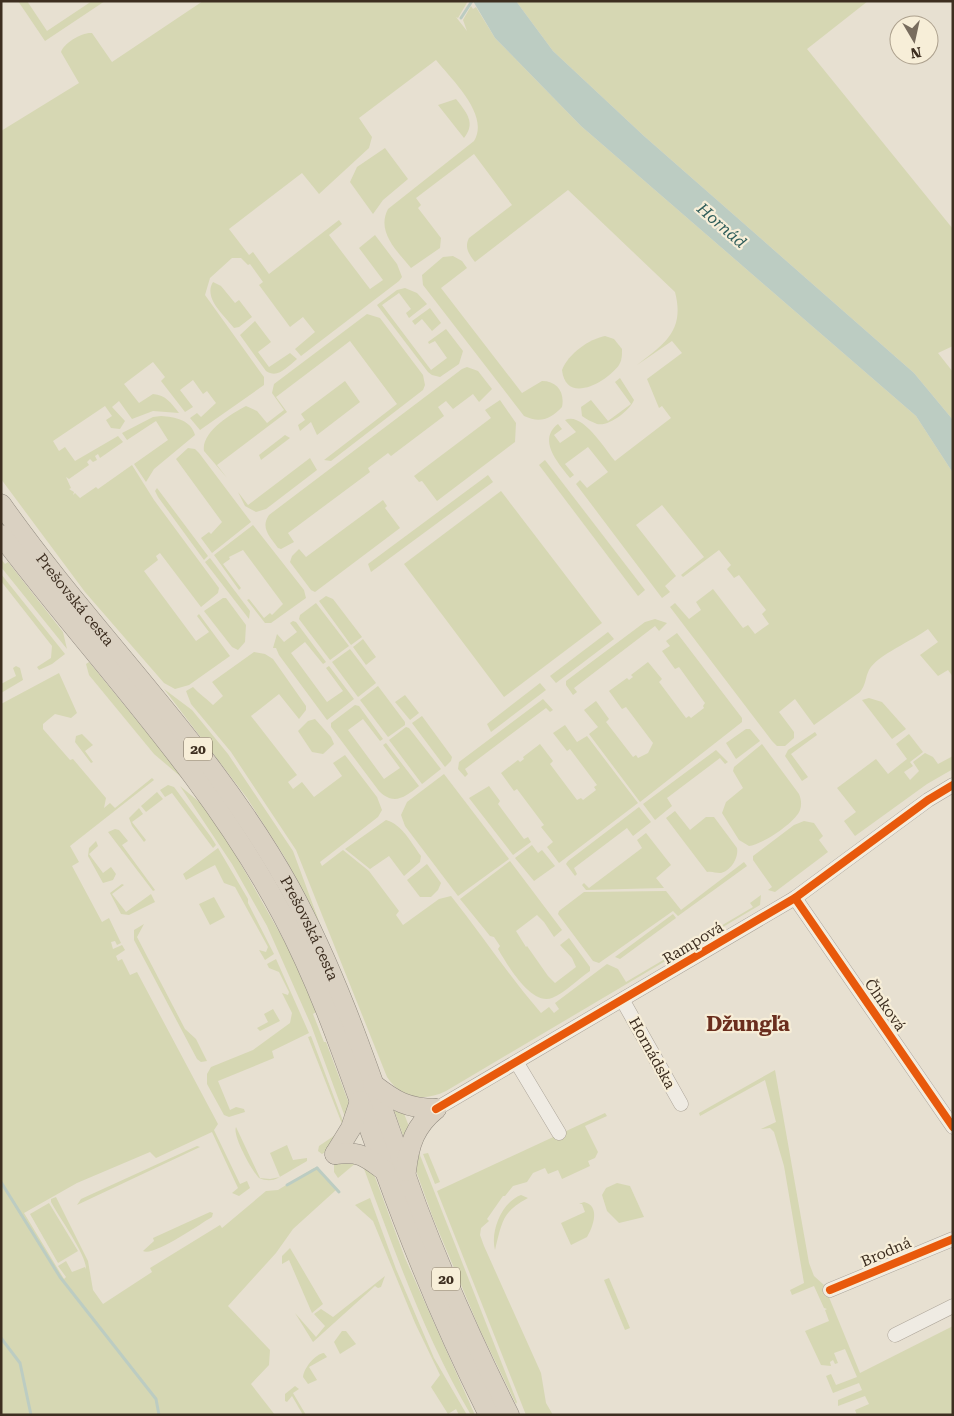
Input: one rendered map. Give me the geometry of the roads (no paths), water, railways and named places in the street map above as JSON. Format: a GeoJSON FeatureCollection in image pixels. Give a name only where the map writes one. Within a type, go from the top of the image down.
{"type":"FeatureCollection","features":[{"type":"Feature","properties":{"kind":"highway","name":"Prešovská cesta"},"geometry":{"type":"LineString","coordinates":[[1,504],[64,587],[180,726],[246,816],[282,874],[315,939],[350,1022],[452,1294],[509,1415]]}},
{"type":"Feature","properties":{"kind":"highway","name":"Prešovská cesta"},"geometry":{"type":"LineString","coordinates":[[1,536],[166,739],[236,834],[263,879],[297,944],[323,1003],[385,1171],[440,1311],[489,1415]]}},
{"type":"Feature","properties":{"kind":"highway"},"geometry":{"type":"LineString","coordinates":[[373,1084],[402,1104],[412,1108],[436,1109]]}},
{"type":"Feature","properties":{"kind":"highway"},"geometry":{"type":"LineString","coordinates":[[360,1100],[352,1128],[335,1154],[352,1152],[361,1154],[385,1171]]}},
{"type":"Feature","properties":{"kind":"highway"},"geometry":{"type":"LineString","coordinates":[[406,1175],[411,1140],[426,1117],[436,1109]]}},
{"type":"Feature","properties":{"kind":"street","name":"Rampová"},"geometry":{"type":"LineString","coordinates":[[436,1109],[623,1001],[795,898],[951,787]]}},
{"type":"Feature","properties":{"kind":"street","name":"Člnková"},"geometry":{"type":"LineString","coordinates":[[795,898],[953,1127]]}},
{"type":"Feature","properties":{"kind":"street","name":"Hornádska"},"geometry":{"type":"LineString","coordinates":[[623,1001],[681,1104]]}},
{"type":"Feature","properties":{"kind":"street"},"geometry":{"type":"LineString","coordinates":[[517,1063],[559,1133]]}},
{"type":"Feature","properties":{"kind":"street","name":"Brodná"},"geometry":{"type":"LineString","coordinates":[[830,1290],[953,1239]]}},
{"type":"Feature","properties":{"kind":"street"},"geometry":{"type":"LineString","coordinates":[[895,1336],[953,1306]]}},
{"type":"Feature","properties":{"kind":"water","name":"Hornád"},"geometry":{"type":"Polygon","coordinates":[[[473,1],[516,1],[553,51],[644,136],[914,373],[953,420],[953,473],[916,416],[581,126],[495,38],[473,1]]]}},
{"type":"Feature","properties":{"kind":"waterway"},"geometry":{"type":"LineString","coordinates":[[461,18],[472,1]]}},
{"type":"Feature","properties":{"kind":"waterway"},"geometry":{"type":"LineString","coordinates":[[317,1168],[339,1192]]}},
{"type":"Feature","properties":{"kind":"waterway"},"geometry":{"type":"LineString","coordinates":[[287,1185],[317,1168]]}},
{"type":"Feature","properties":{"kind":"waterway"},"geometry":{"type":"LineString","coordinates":[[1,1182],[60,1277],[156,1399],[159,1415]]}},
{"type":"Feature","properties":{"kind":"waterway"},"geometry":{"type":"LineString","coordinates":[[1,1338],[20,1363],[31,1415]]}},
{"type":"Feature","properties":{"kind":"district","name":"Džungľa"},"geometry":{"type":"Point","coordinates":[748,1024]}}]}
